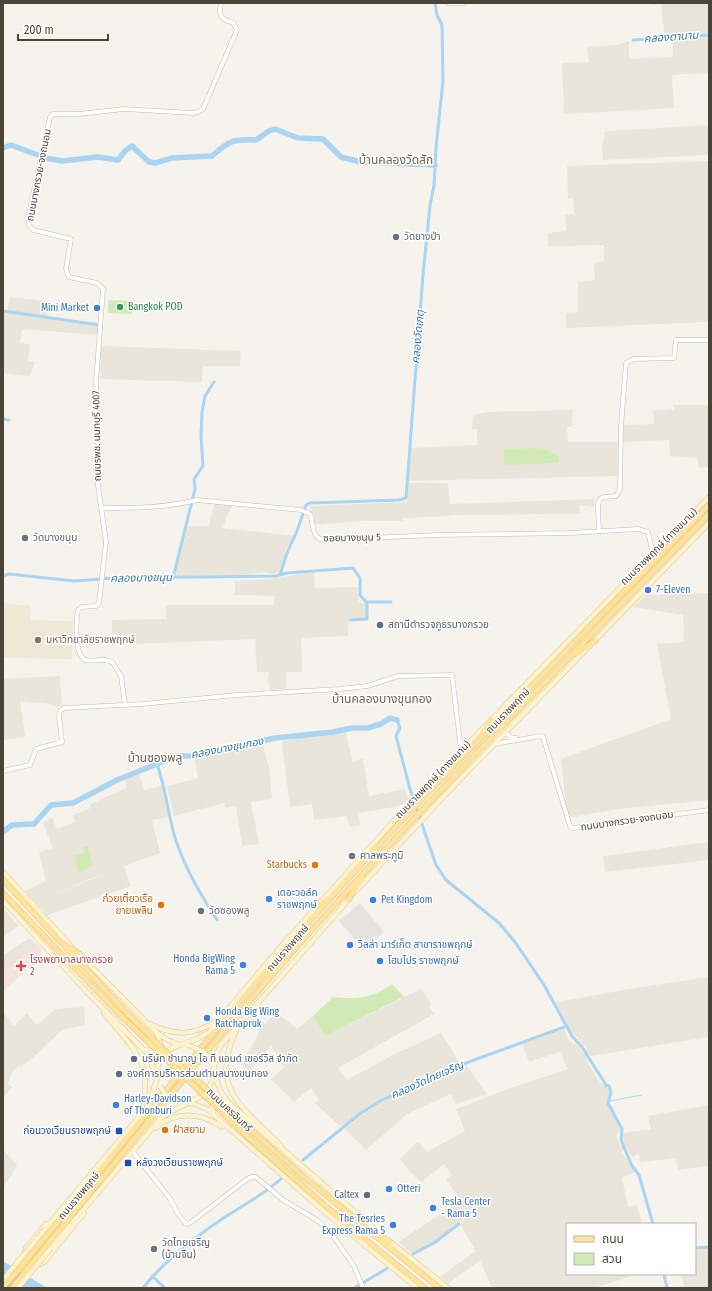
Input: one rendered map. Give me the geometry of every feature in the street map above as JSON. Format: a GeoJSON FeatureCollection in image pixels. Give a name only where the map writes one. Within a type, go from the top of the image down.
{"type":"FeatureCollection","features":[{"type":"Feature","properties":{"kind":"main road","name":"ถนนราชพฤกษ์ (ทางขนาน)"},"geometry":{"type":"LineString","coordinates":[[179,1045],[204,1036],[316,907],[409,804],[709,497]]}},
{"type":"Feature","properties":{"kind":"main road","name":"ถนนราชพฤกษ์"},"geometry":{"type":"LineString","coordinates":[[3,1288],[335,893],[412,810],[709,505]]}},
{"type":"Feature","properties":{"kind":"main road","name":"ถนนราชพฤกษ์"},"geometry":{"type":"LineString","coordinates":[[12,1288],[262,987],[363,874],[422,810],[709,514]]}},
{"type":"Feature","properties":{"kind":"main road","name":"ถนนราชพฤกษ์ (ทางขนาน)"},"geometry":{"type":"LineString","coordinates":[[213,1072],[219,1049],[348,900],[426,816],[709,523]]}},
{"type":"Feature","properties":{"kind":"main road"},"geometry":{"type":"LineString","coordinates":[[573,654],[578,653],[596,640]]}},
{"type":"Feature","properties":{"kind":"main road"},"geometry":{"type":"LineString","coordinates":[[475,745],[491,720]]}},
{"type":"Feature","properties":{"kind":"main road"},"geometry":{"type":"LineString","coordinates":[[3,872],[78,953],[145,1022],[166,1040],[179,1045]]}},
{"type":"Feature","properties":{"kind":"main road"},"geometry":{"type":"LineString","coordinates":[[348,900],[362,880],[363,874]]}},
{"type":"Feature","properties":{"kind":"main road","name":"ถนนนครอินทร์"},"geometry":{"type":"LineString","coordinates":[[3,880],[123,1009],[166,1052],[253,1132],[359,1223],[439,1288]]}},
{"type":"Feature","properties":{"kind":"main road","name":"ถนนนครอินทร์"},"geometry":{"type":"LineString","coordinates":[[3,893],[118,1013],[249,1138],[369,1243],[425,1288]]}},
{"type":"Feature","properties":{"kind":"main road"},"geometry":{"type":"LineString","coordinates":[[316,907],[335,893]]}},
{"type":"Feature","properties":{"kind":"main road"},"geometry":{"type":"LineString","coordinates":[[3,901],[132,1045],[143,1066],[146,1076],[145,1095],[138,1119]]}},
{"type":"Feature","properties":{"kind":"main road"},"geometry":{"type":"LineString","coordinates":[[51,932],[78,953]]}},
{"type":"Feature","properties":{"kind":"main road"},"geometry":{"type":"LineString","coordinates":[[86,992],[145,1050],[151,1058],[160,1086],[165,1094],[187,1103]]}},
{"type":"Feature","properties":{"kind":"main road"},"geometry":{"type":"LineString","coordinates":[[145,1022],[168,1031],[185,1034],[207,1027],[219,1019]]}},
{"type":"Feature","properties":{"kind":"main road"},"geometry":{"type":"LineString","coordinates":[[239,1025],[229,1046],[226,1058],[226,1074],[230,1088],[240,1104],[296,1161]]}},
{"type":"Feature","properties":{"kind":"main road"},"geometry":{"type":"LineString","coordinates":[[145,1050],[153,1051],[157,1048],[160,1043],[156,1032]]}},
{"type":"Feature","properties":{"kind":"main road"},"geometry":{"type":"LineString","coordinates":[[3,1280],[138,1119],[152,1100],[160,1058],[171,1048],[179,1045],[188,1045],[204,1052],[212,1064],[213,1072],[210,1086],[206,1092],[200,1097],[163,1116],[18,1288]]}},
{"type":"Feature","properties":{"kind":"main road","name":"ถนนนครอินทร์"},"geometry":{"type":"LineString","coordinates":[[213,1072],[221,1092],[228,1102],[390,1242],[448,1288]]}},
{"type":"Feature","properties":{"kind":"main road"},"geometry":{"type":"LineString","coordinates":[[214,1116],[212,1109],[215,1101],[228,1102]]}},
{"type":"Feature","properties":{"kind":"main road","name":"ถนนนครอินทร์"},"geometry":{"type":"LineString","coordinates":[[187,1103],[201,1106],[214,1116],[346,1230],[417,1288]]}},
{"type":"Feature","properties":{"kind":"main road"},"geometry":{"type":"LineString","coordinates":[[147,1135],[163,1122],[171,1118],[184,1115],[208,1118],[236,1135]]}},
{"type":"Feature","properties":{"kind":"main road"},"geometry":{"type":"LineString","coordinates":[[75,1193],[58,1210],[26,1248],[24,1255],[28,1260],[37,1265],[45,1261],[78,1222],[94,1198]]}},
{"type":"Feature","properties":{"kind":"main road"},"geometry":{"type":"LineString","coordinates":[[359,1223],[390,1242]]}},
{"type":"Feature","properties":{"kind":"main road"},"geometry":{"type":"LineString","coordinates":[[346,1230],[369,1243]]}},
{"type":"Feature","properties":{"kind":"street","name":"ถนนบางกรวย-จงถนอม"},"geometry":{"type":"LineString","coordinates":[[72,241],[68,237],[33,230],[29,225],[40,161],[50,117],[55,113],[79,114],[124,109],[193,113],[201,111],[237,30],[233,23],[223,20],[220,17],[219,11],[221,3]]}},
{"type":"Feature","properties":{"kind":"street"},"geometry":{"type":"LineString","coordinates":[[448,3],[464,3]]}},
{"type":"Feature","properties":{"kind":"street","name":"ถนนรพช. นนทบุรี 4007"},"geometry":{"type":"LineString","coordinates":[[72,241],[66,269],[67,276],[73,279],[97,283],[103,290],[96,382],[98,428],[96,471],[106,542],[98,605],[82,607],[78,610],[78,652],[80,657],[84,660],[106,660],[113,663],[121,676],[125,705]]}},
{"type":"Feature","properties":{"kind":"street"},"geometry":{"type":"LineString","coordinates":[[598,531],[598,505],[600,499],[604,497],[616,496],[620,490],[621,426],[626,363],[633,359],[674,358],[676,340],[709,340]]}},
{"type":"Feature","properties":{"kind":"street","name":"ซอยบางขนุน 5"},"geometry":{"type":"LineString","coordinates":[[101,508],[141,507],[190,503],[195,500],[303,511],[311,516],[315,536],[323,540],[437,535],[556,534],[631,529],[645,530],[649,535],[653,554]]}},
{"type":"Feature","properties":{"kind":"street"},"geometry":{"type":"LineString","coordinates":[[3,771],[30,765],[36,749],[62,742],[58,716],[61,710],[351,688],[404,675],[452,675],[461,750]]}},
{"type":"Feature","properties":{"kind":"street"},"geometry":{"type":"LineString","coordinates":[[506,733],[510,737],[517,739]]}},
{"type":"Feature","properties":{"kind":"street","name":"ถนนบางกรวย-จงถนอม"},"geometry":{"type":"LineString","coordinates":[[495,744],[540,736],[545,740],[570,826],[573,828],[709,810]]}},
{"type":"Feature","properties":{"kind":"street"},"geometry":{"type":"LineString","coordinates":[[133,1152],[171,1200],[178,1214],[186,1224],[190,1223],[251,1177],[256,1177],[294,1208],[323,1225],[347,1254],[362,1285]]}},
{"type":"Feature","properties":{"kind":"shaded area"},"geometry":{"type":"Polygon","coordinates":[[[653,3],[709,3],[709,33],[669,36],[664,33],[661,4],[653,5],[653,3]]]}},
{"type":"Feature","properties":{"kind":"shaded area"},"geometry":{"type":"Polygon","coordinates":[[[709,35],[709,73],[672,75],[674,108],[564,114],[562,63],[589,62],[587,47],[617,45],[629,41],[629,59],[673,57],[672,38],[709,35]]]}},
{"type":"Feature","properties":{"kind":"shaded area"},"geometry":{"type":"Polygon","coordinates":[[[709,125],[709,155],[603,160],[602,146],[605,132],[709,125]]]}},
{"type":"Feature","properties":{"kind":"shaded area"},"geometry":{"type":"Polygon","coordinates":[[[709,161],[709,322],[566,328],[566,313],[578,312],[578,282],[595,280],[594,263],[604,261],[604,245],[548,246],[548,233],[566,231],[565,215],[574,214],[573,198],[568,198],[567,166],[709,161]]]}},
{"type":"Feature","properties":{"kind":"shaded area"},"geometry":{"type":"Polygon","coordinates":[[[10,297],[51,302],[47,319],[98,326],[98,335],[22,329],[20,343],[30,344],[28,361],[35,362],[30,376],[3,373],[3,313],[7,313],[10,297]]]}},
{"type":"Feature","properties":{"kind":"shaded area"},"geometry":{"type":"Polygon","coordinates":[[[101,346],[241,351],[240,366],[203,366],[202,382],[100,379],[101,346]]]}},
{"type":"Feature","properties":{"kind":"shaded area"},"geometry":{"type":"Polygon","coordinates":[[[674,405],[709,405],[709,467],[699,468],[697,458],[670,456],[669,440],[622,442],[623,425],[654,424],[653,411],[674,409],[674,405]]]}},
{"type":"Feature","properties":{"kind":"shaded area"},"geometry":{"type":"Polygon","coordinates":[[[573,410],[572,427],[567,427],[568,442],[618,442],[617,476],[406,481],[410,448],[477,445],[477,429],[472,429],[473,415],[490,412],[573,410]]]}},
{"type":"Feature","properties":{"kind":"shaded area"},"geometry":{"type":"Polygon","coordinates":[[[408,483],[448,483],[450,504],[594,499],[594,507],[579,505],[580,514],[450,515],[403,518],[403,521],[362,521],[314,525],[314,513],[310,513],[310,506],[407,502],[408,483]]]}},
{"type":"Feature","properties":{"kind":"shaded area"},"geometry":{"type":"Polygon","coordinates":[[[214,503],[232,505],[222,528],[294,536],[285,550],[284,559],[279,572],[274,574],[263,572],[242,575],[199,575],[175,577],[175,567],[188,526],[209,526],[214,503]]]}},
{"type":"Feature","properties":{"kind":"shaded area"},"geometry":{"type":"Polygon","coordinates":[[[314,573],[315,588],[357,587],[359,602],[366,604],[366,621],[348,621],[348,636],[301,638],[302,672],[286,672],[286,689],[270,690],[268,678],[269,672],[257,672],[255,639],[134,644],[133,635],[112,634],[112,620],[166,619],[166,605],[274,605],[275,596],[235,595],[235,581],[270,579],[314,573]]]}},
{"type":"Feature","properties":{"kind":"shaded area"},"geometry":{"type":"Polygon","coordinates":[[[709,593],[709,800],[619,809],[567,818],[561,759],[671,719],[657,644],[684,642],[683,615],[633,607],[645,595],[709,593]]]}},
{"type":"Feature","properties":{"kind":"shaded area","name":"มหาวิทยาลัยราชพฤกษ์"},"geometry":{"type":"Polygon","coordinates":[[[3,603],[31,606],[30,620],[73,621],[72,659],[3,658],[3,603]]]}},
{"type":"Feature","properties":{"kind":"shaded area"},"geometry":{"type":"Polygon","coordinates":[[[60,676],[62,706],[56,707],[51,704],[20,701],[25,737],[3,740],[3,679],[60,676]]]}},
{"type":"Feature","properties":{"kind":"shaded area"},"geometry":{"type":"Polygon","coordinates":[[[346,732],[352,761],[363,759],[369,796],[405,789],[408,799],[399,806],[358,813],[360,826],[349,827],[347,816],[314,820],[312,804],[290,807],[282,742],[305,736],[346,732]]]}},
{"type":"Feature","properties":{"kind":"shaded area"},"geometry":{"type":"Polygon","coordinates":[[[262,741],[269,768],[272,799],[251,802],[259,844],[242,846],[236,806],[225,808],[224,803],[174,816],[167,786],[198,778],[195,759],[222,750],[241,748],[262,741]]]}},
{"type":"Feature","properties":{"kind":"shaded area"},"geometry":{"type":"Polygon","coordinates":[[[139,773],[144,790],[161,786],[169,817],[152,820],[160,853],[124,866],[131,886],[47,915],[25,891],[46,881],[39,852],[53,848],[43,823],[52,818],[57,829],[75,822],[73,815],[91,808],[90,804],[127,788],[124,778],[139,773]],[[107,873],[87,880],[47,897],[107,873]]]}},
{"type":"Feature","properties":{"kind":"shaded area"},"geometry":{"type":"Polygon","coordinates":[[[709,842],[709,860],[605,872],[603,856],[709,842]]]}},
{"type":"Feature","properties":{"kind":"shaded area"},"geometry":{"type":"Polygon","coordinates":[[[360,903],[384,932],[364,949],[339,921],[360,903]]]}},
{"type":"Feature","properties":{"kind":"shaded area"},"geometry":{"type":"Polygon","coordinates":[[[3,908],[19,926],[3,936],[3,908]]]}},
{"type":"Feature","properties":{"kind":"shaded area"},"geometry":{"type":"Polygon","coordinates":[[[30,938],[37,946],[3,973],[3,955],[30,938]]]}},
{"type":"Feature","properties":{"kind":"shaded area","name":"โรงพยาบาลบางกรวย 2"},"geometry":{"type":"Polygon","coordinates":[[[37,944],[42,949],[38,960],[3,991],[3,972],[37,944]]]}},
{"type":"Feature","properties":{"kind":"shaded area"},"geometry":{"type":"Polygon","coordinates":[[[709,977],[709,1037],[591,1056],[589,1054],[586,1060],[601,1084],[609,1086],[611,1092],[608,1103],[620,1130],[617,1137],[620,1146],[624,1144],[622,1141],[623,1133],[651,1129],[648,1116],[709,1105],[709,1166],[678,1170],[676,1158],[640,1162],[639,1154],[632,1157],[627,1148],[622,1152],[635,1172],[622,1178],[628,1207],[637,1205],[642,1223],[566,1223],[566,1275],[635,1275],[594,1288],[492,1288],[480,1260],[448,1284],[440,1277],[476,1251],[460,1224],[467,1216],[433,1243],[412,1254],[398,1242],[461,1201],[446,1179],[452,1175],[444,1164],[422,1182],[410,1172],[400,1159],[418,1142],[427,1152],[465,1131],[456,1109],[522,1084],[568,1069],[560,1052],[529,1062],[522,1043],[564,1029],[569,1041],[578,1046],[583,1053],[587,1049],[570,1029],[556,1002],[709,977]]]}},
{"type":"Feature","properties":{"kind":"shaded area"},"geometry":{"type":"Polygon","coordinates":[[[421,989],[431,1004],[429,1006],[434,1014],[338,1068],[347,1080],[395,1054],[441,1033],[460,1064],[407,1086],[381,1099],[366,1109],[368,1111],[390,1097],[466,1065],[487,1094],[456,1104],[451,1094],[407,1114],[366,1150],[345,1129],[363,1114],[362,1111],[343,1126],[339,1125],[315,1103],[319,1100],[311,1088],[294,1102],[271,1079],[284,1067],[271,1046],[246,1075],[243,1070],[245,1067],[241,1064],[260,1031],[248,1022],[254,1014],[265,1024],[276,1012],[297,1029],[313,1016],[325,1036],[421,989]]]}},
{"type":"Feature","properties":{"kind":"shaded area"},"geometry":{"type":"Polygon","coordinates":[[[84,1007],[85,1025],[62,1030],[29,1061],[21,1067],[18,1066],[11,1074],[8,1083],[12,1087],[3,1098],[3,1012],[14,1026],[27,1013],[37,1025],[56,1009],[84,1007]]]}},
{"type":"Feature","properties":{"kind":"shaded area"},"geometry":{"type":"Polygon","coordinates":[[[3,1149],[17,1165],[3,1188],[3,1149]]]}},
{"type":"Feature","properties":{"kind":"shaded area"},"geometry":{"type":"Polygon","coordinates":[[[709,1248],[709,1288],[684,1288],[681,1275],[696,1275],[696,1249],[709,1248]]]}},
{"type":"Feature","properties":{"kind":"green space","name":"Bangkok POD"},"geometry":{"type":"Polygon","coordinates":[[[108,300],[133,301],[132,314],[108,313],[108,300]]]}},
{"type":"Feature","properties":{"kind":"green space"},"geometry":{"type":"Polygon","coordinates":[[[538,448],[547,450],[559,457],[559,463],[504,465],[504,449],[538,448]]]}},
{"type":"Feature","properties":{"kind":"green space"},"geometry":{"type":"Polygon","coordinates":[[[88,846],[93,866],[78,872],[74,856],[85,853],[83,847],[88,846]]]}},
{"type":"Feature","properties":{"kind":"green space"},"geometry":{"type":"Polygon","coordinates":[[[392,984],[405,998],[401,998],[325,1036],[313,1016],[333,997],[364,997],[385,989],[392,984]]]}},
{"type":"Feature","properties":{"kind":"water"},"geometry":{"type":"Polygon","coordinates":[[[3,1261],[47,1288],[3,1288],[3,1261]]]}},
{"type":"Feature","properties":{"kind":"waterway","name":"คลองวัดเกตุ"},"geometry":{"type":"LineString","coordinates":[[280,575],[306,505],[310,503],[399,500],[406,498],[423,275],[430,205],[434,186],[436,148],[443,81],[442,25],[437,15],[435,3]]}},
{"type":"Feature","properties":{"kind":"waterway","name":"คลองตานาม"},"geometry":{"type":"LineString","coordinates":[[633,40],[709,35]]}},
{"type":"Feature","properties":{"kind":"waterway"},"geometry":{"type":"LineString","coordinates":[[3,148],[11,145],[46,158],[62,161],[98,157],[118,160],[125,151],[132,146],[149,162],[155,163],[172,158],[212,156],[232,142],[237,140],[256,140],[269,131],[275,129],[298,138],[323,139],[341,157],[361,162],[435,165]]}},
{"type":"Feature","properties":{"kind":"waterway"},"geometry":{"type":"LineString","coordinates":[[3,311],[99,325]]}},
{"type":"Feature","properties":{"kind":"waterway"},"geometry":{"type":"LineString","coordinates":[[173,578],[195,489],[194,479],[203,466],[201,436],[202,412],[205,396],[214,382]]}},
{"type":"Feature","properties":{"kind":"waterway"},"geometry":{"type":"LineString","coordinates":[[3,419],[9,420]]}},
{"type":"Feature","properties":{"kind":"waterway","name":"คลองบางขนุน"},"geometry":{"type":"LineString","coordinates":[[3,576],[9,574],[74,581],[114,578],[276,576],[287,573],[353,568],[360,578],[360,595],[366,602],[391,602]]}},
{"type":"Feature","properties":{"kind":"waterway"},"geometry":{"type":"LineString","coordinates":[[350,620],[367,619],[367,602]]}},
{"type":"Feature","properties":{"kind":"waterway","name":"คลองบางขุนกอง"},"geometry":{"type":"LineString","coordinates":[[3,832],[12,825],[34,824],[51,805],[73,803],[117,780],[177,756],[196,756],[275,738],[333,732],[352,728],[368,728],[381,724],[390,718],[397,720]]}},
{"type":"Feature","properties":{"kind":"waterway"},"geometry":{"type":"LineString","coordinates":[[397,720],[400,728],[396,736],[410,789],[436,865],[446,880],[499,923],[515,942],[544,985],[572,1036],[582,1047],[606,1085],[609,1086],[611,1092],[608,1103],[622,1129],[621,1140],[632,1166],[639,1175],[653,1223]]}},
{"type":"Feature","properties":{"kind":"waterway"},"geometry":{"type":"LineString","coordinates":[[157,764],[163,783],[173,832],[180,852],[194,882],[217,920]]}},
{"type":"Feature","properties":{"kind":"waterway","name":"คลองวัดไทยเจริญ"},"geometry":{"type":"LineString","coordinates":[[303,1160],[361,1113],[382,1100],[466,1063],[567,1026]]}},
{"type":"Feature","properties":{"kind":"waterway"},"geometry":{"type":"LineString","coordinates":[[609,1101],[642,1095]]}},
{"type":"Feature","properties":{"kind":"waterway","name":"คลองวัดไทยเจริญ"},"geometry":{"type":"LineString","coordinates":[[143,1288],[160,1268],[190,1242],[222,1219],[260,1195],[281,1179]]}},
{"type":"Feature","properties":{"kind":"waterway"},"geometry":{"type":"LineString","coordinates":[[413,1254],[434,1243],[459,1224]]}},
{"type":"Feature","properties":{"kind":"waterway"},"geometry":{"type":"LineString","coordinates":[[696,1248],[709,1247]]}},
{"type":"Feature","properties":{"kind":"waterway"},"geometry":{"type":"LineString","coordinates":[[354,1288],[388,1268]]}},
{"type":"Feature","properties":{"kind":"waterway"},"geometry":{"type":"LineString","coordinates":[[664,1275],[667,1288]]}},
{"type":"Feature","properties":{"kind":"waterway"},"geometry":{"type":"LineString","coordinates":[[152,1276],[165,1288]]}},
{"type":"Feature","properties":{"kind":"place","name":"วัดยางป่า"},"geometry":{"type":"Point","coordinates":[396,237]}},
{"type":"Feature","properties":{"kind":"place","name":"Bangkok POD"},"geometry":{"type":"Point","coordinates":[120,307]}},
{"type":"Feature","properties":{"kind":"place","name":"Mini Market"},"geometry":{"type":"Point","coordinates":[97,308]}},
{"type":"Feature","properties":{"kind":"place","name":"วัดบางขนุน"},"geometry":{"type":"Point","coordinates":[25,538]}},
{"type":"Feature","properties":{"kind":"place","name":"7-Eleven"},"geometry":{"type":"Point","coordinates":[648,590]}},
{"type":"Feature","properties":{"kind":"place","name":"สถานีตำรวจภูธรบางกรวย"},"geometry":{"type":"Point","coordinates":[380,625]}},
{"type":"Feature","properties":{"kind":"place","name":"มหาวิทยาลัยราชพฤกษ์"},"geometry":{"type":"Point","coordinates":[38,640]}},
{"type":"Feature","properties":{"kind":"place","name":"ศาลพระภูมิ"},"geometry":{"type":"Point","coordinates":[352,856]}},
{"type":"Feature","properties":{"kind":"place","name":"Starbucks"},"geometry":{"type":"Point","coordinates":[315,865]}},
{"type":"Feature","properties":{"kind":"place","name":"เดอะวอล์ค ราชพฤกษ์"},"geometry":{"type":"Point","coordinates":[269,899]}},
{"type":"Feature","properties":{"kind":"place","name":"Pet Kingdom"},"geometry":{"type":"Point","coordinates":[373,900]}},
{"type":"Feature","properties":{"kind":"place","name":"ก๋วยเตี๋ยวเรือ ยายเพลิน"},"geometry":{"type":"Point","coordinates":[161,905]}},
{"type":"Feature","properties":{"kind":"place","name":"วัดซองพลู"},"geometry":{"type":"Point","coordinates":[201,911]}},
{"type":"Feature","properties":{"kind":"place","name":"วิลล่า มาร์เก็ต สาขาราชพฤกษ์"},"geometry":{"type":"Point","coordinates":[350,945]}},
{"type":"Feature","properties":{"kind":"place","name":"โฮมโปร ราชพฤกษ์"},"geometry":{"type":"Point","coordinates":[380,961]}},
{"type":"Feature","properties":{"kind":"place","name":"Honda BigWing Rama 5"},"geometry":{"type":"Point","coordinates":[243,965]}},
{"type":"Feature","properties":{"kind":"place","name":"โรงพยาบาลบางกรวย 2"},"geometry":{"type":"Point","coordinates":[21,966]}},
{"type":"Feature","properties":{"kind":"place","name":"Honda Big Wing Ratchapruk"},"geometry":{"type":"Point","coordinates":[207,1018]}},
{"type":"Feature","properties":{"kind":"place","name":"บริษัท ชำนาญ ไอ ที แอนด์ เซอร์วิส จำกัด"},"geometry":{"type":"Point","coordinates":[134,1059]}},
{"type":"Feature","properties":{"kind":"place","name":"องค์การบริหารส่วนตำบลบางขุนกอง"},"geometry":{"type":"Point","coordinates":[119,1074]}},
{"type":"Feature","properties":{"kind":"place","name":"Harley-Davidson of Thonburi"},"geometry":{"type":"Point","coordinates":[116,1105]}},
{"type":"Feature","properties":{"kind":"place","name":"ฝ้าสยาม"},"geometry":{"type":"Point","coordinates":[165,1130]}},
{"type":"Feature","properties":{"kind":"place","name":"ก่อนวงเวียนราชพฤกษ์"},"geometry":{"type":"Point","coordinates":[119,1131]}},
{"type":"Feature","properties":{"kind":"place","name":"หลังวงเวียนราชพฤกษ์"},"geometry":{"type":"Point","coordinates":[128,1163]}},
{"type":"Feature","properties":{"kind":"place","name":"Otteri"},"geometry":{"type":"Point","coordinates":[389,1189]}},
{"type":"Feature","properties":{"kind":"place","name":"Caltex"},"geometry":{"type":"Point","coordinates":[367,1195]}},
{"type":"Feature","properties":{"kind":"place","name":"Tesla Center - Rama 5"},"geometry":{"type":"Point","coordinates":[433,1208]}},
{"type":"Feature","properties":{"kind":"place","name":"The Tesries Express Rama 5"},"geometry":{"type":"Point","coordinates":[393,1225]}},
{"type":"Feature","properties":{"kind":"place","name":"วัดไทยเจริญ (บ้านจีน)"},"geometry":{"type":"Point","coordinates":[154,1249]}},
{"type":"Feature","properties":{"kind":"district","name":"บ้านคลองวัดสัก"},"geometry":{"type":"Point","coordinates":[396,160]}},
{"type":"Feature","properties":{"kind":"district","name":"บ้านคลองบางขุนกอง"},"geometry":{"type":"Point","coordinates":[382,699]}},
{"type":"Feature","properties":{"kind":"district","name":"บ้านซองพลู"},"geometry":{"type":"Point","coordinates":[155,758]}}]}
